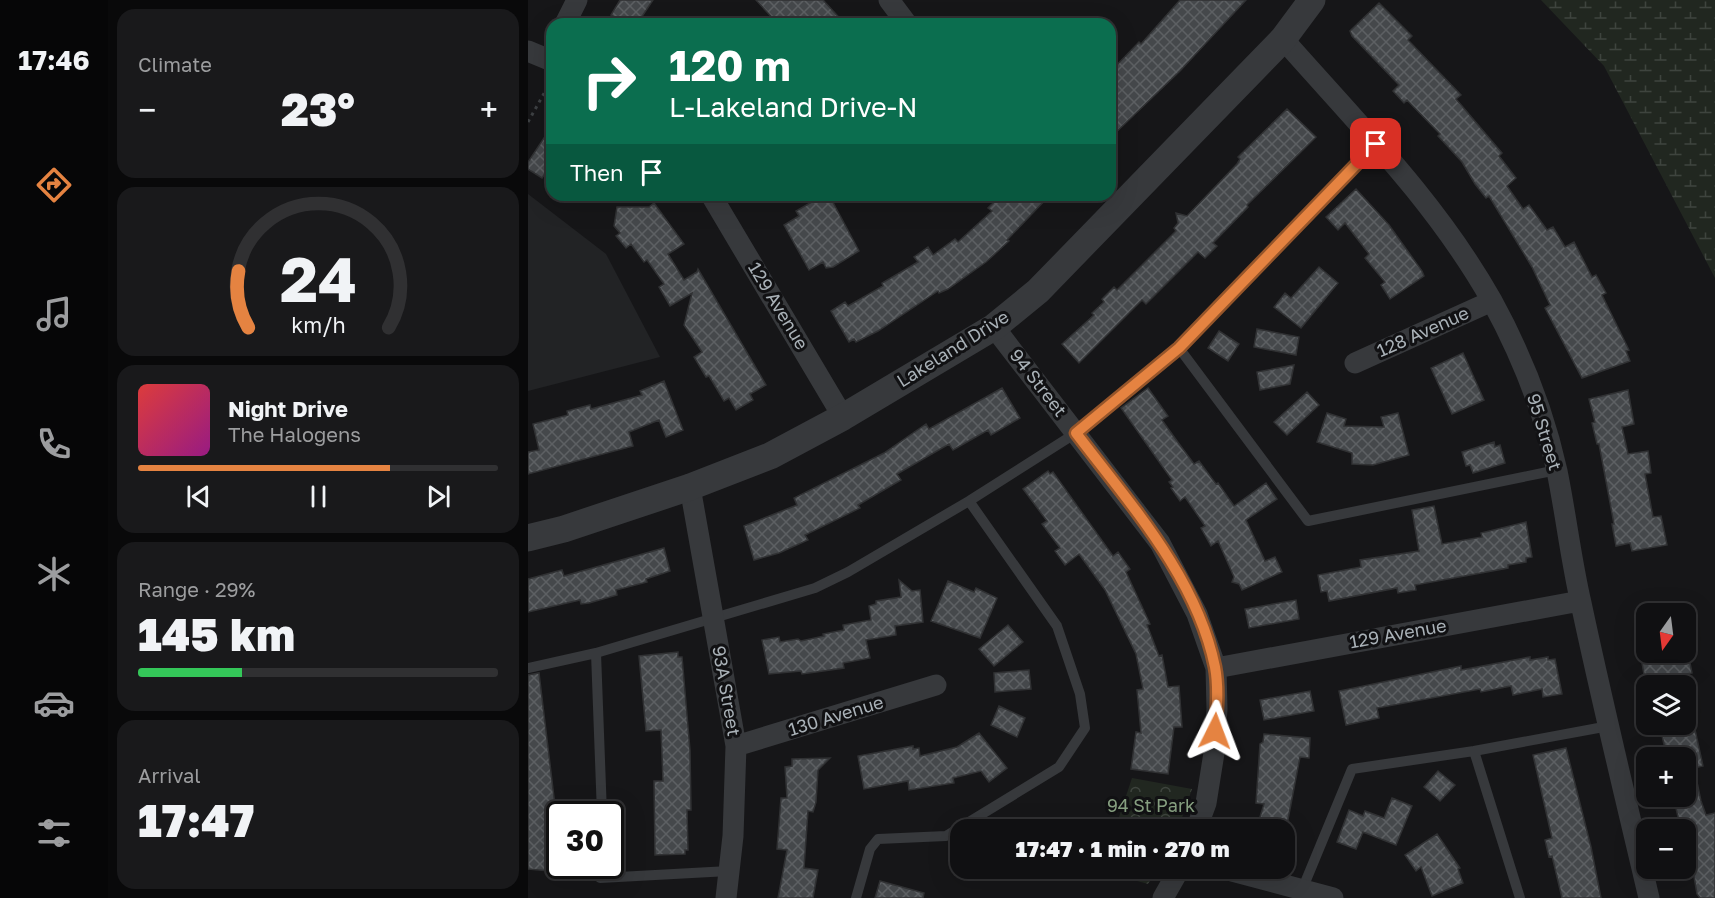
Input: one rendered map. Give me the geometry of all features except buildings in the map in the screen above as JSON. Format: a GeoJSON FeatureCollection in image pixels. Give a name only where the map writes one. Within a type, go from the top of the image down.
{"type":"FeatureCollection","features":[{"type":"Feature","properties":{"kind":"street"},"geometry":{"type":"LineString","coordinates":[[568,18],[578,0]]}},
{"type":"Feature","properties":{"kind":"street"},"geometry":{"type":"LineString","coordinates":[[889,0],[902,18]]}},
{"type":"Feature","properties":{"kind":"street","name":"Lakeland Drive"},"geometry":{"type":"LineString","coordinates":[[528,538],[564,529],[690,487],[770,456],[843,417],[994,327],[1038,291],[1283,39],[1312,0]]}},
{"type":"Feature","properties":{"kind":"street","name":"95 Street"},"geometry":{"type":"LineString","coordinates":[[1283,39],[1417,191],[1455,242],[1492,301],[1520,357],[1545,424],[1557,470],[1580,601],[1649,898]]}},
{"type":"Feature","properties":{"kind":"street","name":"129 Avenue"},"geometry":{"type":"LineString","coordinates":[[715,201],[843,417]]}},
{"type":"Feature","properties":{"kind":"street","name":"128 Avenue"},"geometry":{"type":"LineString","coordinates":[[1354,363],[1492,301]]}},
{"type":"Feature","properties":{"kind":"street","name":"94 Street"},"geometry":{"type":"LineString","coordinates":[[994,327],[1160,543],[1197,614],[1216,668],[1217,709],[1214,753],[1206,803],[1200,819]]}},
{"type":"Feature","properties":{"kind":"street","name":"93A Street"},"geometry":{"type":"LineString","coordinates":[[690,487],[736,746],[733,836],[726,898]]}},
{"type":"Feature","properties":{"kind":"street","name":"129 Avenue"},"geometry":{"type":"LineString","coordinates":[[1216,668],[1580,601]]}},
{"type":"Feature","properties":{"kind":"street","name":"130 Avenue"},"geometry":{"type":"LineString","coordinates":[[736,746],[936,685]]}},
{"type":"Feature","properties":{"kind":"street"},"geometry":{"type":"LineString","coordinates":[[1164,898],[1174,879]]}},
{"type":"Feature","properties":{"kind":"street"},"geometry":{"type":"LineString","coordinates":[[1262,879],[1333,898]]}},
{"type":"Feature","properties":{"kind":"lane"},"geometry":{"type":"LineString","coordinates":[[528,668],[596,653],[815,588],[848,572],[969,501],[1076,433],[1179,348],[1376,144]]}},
{"type":"Feature","properties":{"kind":"lane"},"geometry":{"type":"LineString","coordinates":[[1179,348],[1308,521],[1557,470]]}},
{"type":"Feature","properties":{"kind":"lane"},"geometry":{"type":"LineString","coordinates":[[856,898],[870,849],[878,840],[946,836],[1059,767],[1085,728],[1080,694],[1058,626],[969,501]]}},
{"type":"Feature","properties":{"kind":"lane"},"geometry":{"type":"LineString","coordinates":[[596,653],[602,801]]}},
{"type":"Feature","properties":{"kind":"lane"},"geometry":{"type":"LineString","coordinates":[[1302,890],[1352,769],[1474,751],[1609,726]]}},
{"type":"Feature","properties":{"kind":"lane"},"geometry":{"type":"LineString","coordinates":[[1474,751],[1520,898]]}},
{"type":"Feature","properties":{"kind":"lane"},"geometry":{"type":"LineString","coordinates":[[624,877],[729,871]]}},
{"type":"Feature","properties":{"kind":"path"},"geometry":{"type":"LineString","coordinates":[[528,123],[546,86]]}},
{"type":"Feature","properties":{"kind":"shaded area"},"geometry":{"type":"Polygon","coordinates":[[[528,194],[606,254],[660,357],[528,391],[528,194]]]}},
{"type":"Feature","properties":{"kind":"green space"},"geometry":{"type":"Polygon","coordinates":[[[1541,0],[1715,0],[1715,278],[1604,66],[1541,0]]]}},
{"type":"Feature","properties":{"kind":"green space","name":"94 St Park"},"geometry":{"type":"Polygon","coordinates":[[[1132,778],[1192,789],[1182,819],[1118,819],[1132,778]]]}},
{"type":"Feature","properties":{"kind":"green space"},"geometry":{"type":"Polygon","coordinates":[[[1130,879],[1151,879],[1148,884],[1130,879]]]}},
{"type":"Feature","properties":{"kind":"route"},"geometry":{"type":"LineString","coordinates":[[1215,731],[1216,668],[1197,614],[1160,543],[1076,433],[1179,348],[1376,144]]}}]}
